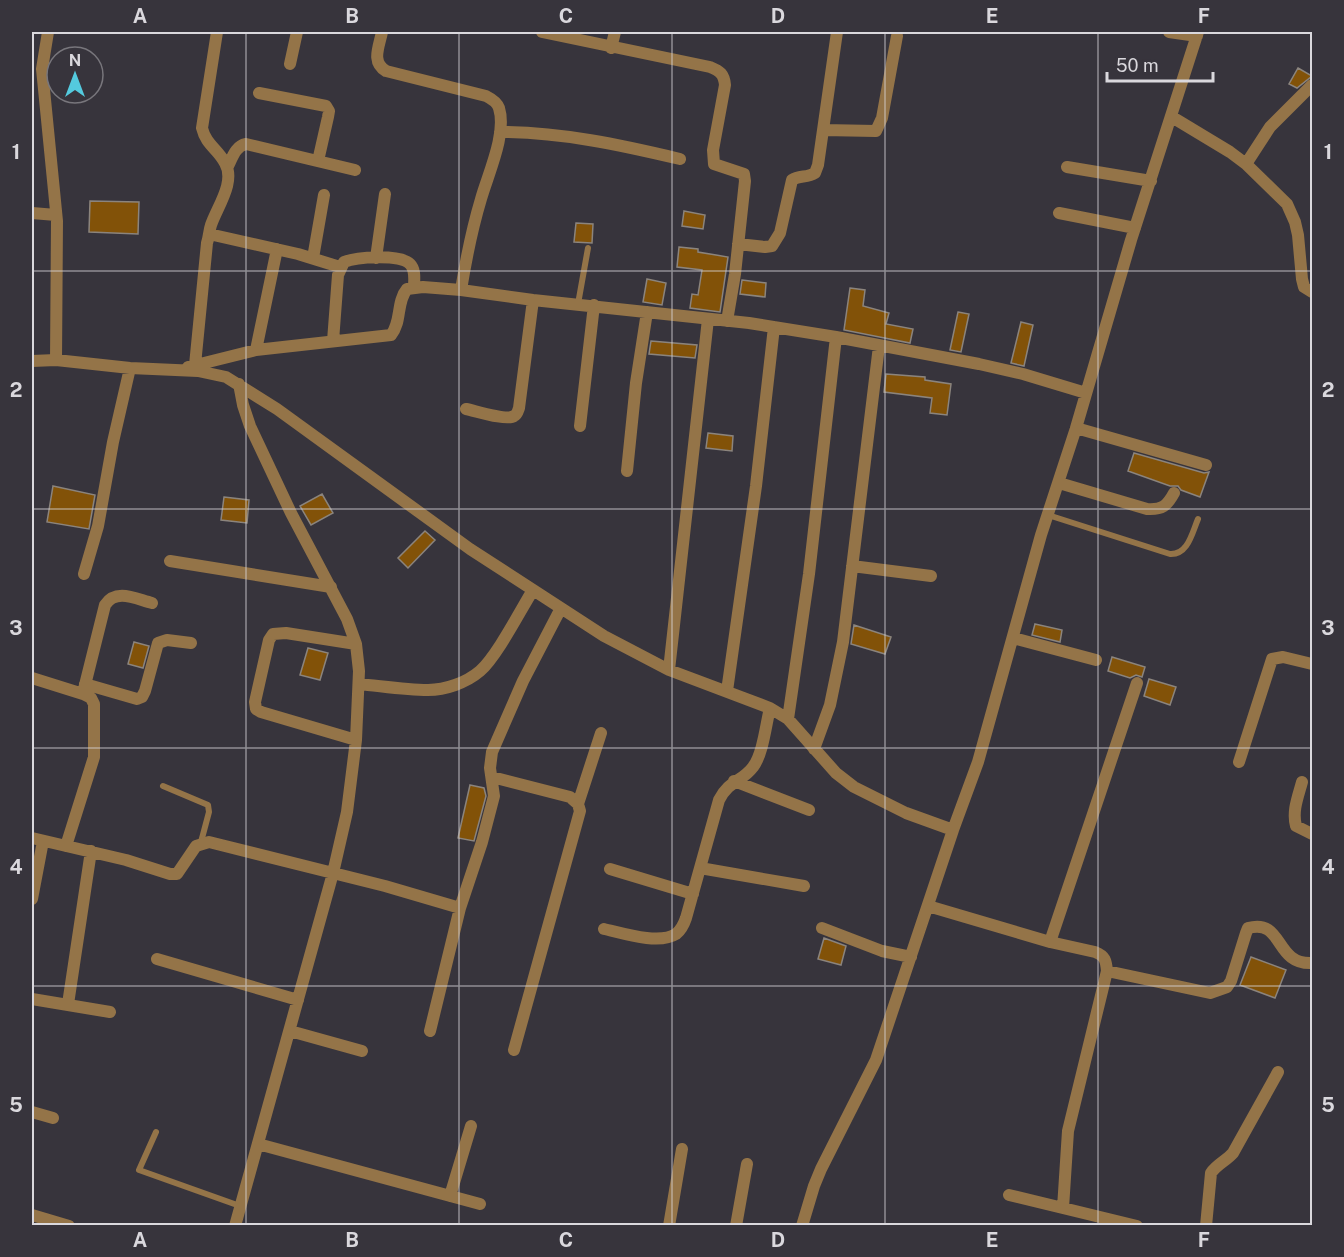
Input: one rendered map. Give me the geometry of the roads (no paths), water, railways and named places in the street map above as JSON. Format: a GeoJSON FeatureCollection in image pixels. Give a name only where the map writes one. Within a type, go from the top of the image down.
{"type":"FeatureCollection","features":[{"type":"Feature","properties":{"kind":"street"},"geometry":{"type":"LineString","coordinates":[[48,32],[42,69],[56,215],[56,360]]}},
{"type":"Feature","properties":{"kind":"street"},"geometry":{"type":"LineString","coordinates":[[195,365],[209,234],[227,186],[225,162],[204,136],[202,128],[217,32]]}},
{"type":"Feature","properties":{"kind":"street"},"geometry":{"type":"LineString","coordinates":[[290,64],[297,32]]}},
{"type":"Feature","properties":{"kind":"street"},"geometry":{"type":"LineString","coordinates":[[382,32],[376,61],[379,67],[386,71],[486,96],[494,100],[499,107],[500,132],[468,251],[461,290]]}},
{"type":"Feature","properties":{"kind":"street"},"geometry":{"type":"LineString","coordinates":[[542,32],[710,67],[720,71],[724,77],[725,85],[712,156],[714,164],[744,174],[745,182],[727,321]]}},
{"type":"Feature","properties":{"kind":"street"},"geometry":{"type":"LineString","coordinates":[[611,48],[615,32]]}},
{"type":"Feature","properties":{"kind":"street"},"geometry":{"type":"LineString","coordinates":[[738,244],[772,246],[777,240],[792,180],[815,173],[837,32]]}},
{"type":"Feature","properties":{"kind":"street"},"geometry":{"type":"LineString","coordinates":[[802,1226],[821,1169],[876,1060],[978,762],[1047,515],[1076,429],[1135,228],[1198,34],[1170,32]]}},
{"type":"Feature","properties":{"kind":"street"},"geometry":{"type":"LineString","coordinates":[[823,130],[876,131],[882,118],[897,36]]}},
{"type":"Feature","properties":{"kind":"street"},"geometry":{"type":"LineString","coordinates":[[1246,164],[1270,127],[1312,85]]}},
{"type":"Feature","properties":{"kind":"street"},"geometry":{"type":"LineString","coordinates":[[259,93],[326,106],[329,111],[318,161]]}},
{"type":"Feature","properties":{"kind":"street"},"geometry":{"type":"LineString","coordinates":[[1172,117],[1230,152],[1280,196],[1291,212],[1298,235],[1304,286],[1312,292]]}},
{"type":"Feature","properties":{"kind":"street"},"geometry":{"type":"LineString","coordinates":[[500,132],[536,133],[607,143],[680,159]]}},
{"type":"Feature","properties":{"kind":"street"},"geometry":{"type":"LineString","coordinates":[[227,168],[236,150],[240,145],[246,144],[355,170]]}},
{"type":"Feature","properties":{"kind":"street"},"geometry":{"type":"LineString","coordinates":[[1067,167],[1150,181]]}},
{"type":"Feature","properties":{"kind":"street"},"geometry":{"type":"LineString","coordinates":[[376,258],[385,194]]}},
{"type":"Feature","properties":{"kind":"street"},"geometry":{"type":"LineString","coordinates":[[314,258],[324,195]]}},
{"type":"Feature","properties":{"kind":"street"},"geometry":{"type":"LineString","coordinates":[[32,213],[56,215]]}},
{"type":"Feature","properties":{"kind":"street"},"geometry":{"type":"LineString","coordinates":[[1059,213],[1135,228]]}},
{"type":"Feature","properties":{"kind":"street"},"geometry":{"type":"LineString","coordinates":[[209,234],[314,258],[340,267]]}},
{"type":"Feature","properties":{"kind":"street"},"geometry":{"type":"LineString","coordinates":[[256,350],[277,249]]}},
{"type":"Feature","properties":{"kind":"street"},"geometry":{"type":"LineString","coordinates":[[333,341],[340,267],[344,262],[353,258],[376,258],[409,262],[414,274],[414,287]]}},
{"type":"Feature","properties":{"kind":"street"},"geometry":{"type":"LineString","coordinates":[[179,370],[256,350],[383,338],[396,330],[402,295],[407,289],[414,287],[461,290],[774,327],[1004,370],[1086,393]]}},
{"type":"Feature","properties":{"kind":"street"},"geometry":{"type":"LineString","coordinates":[[466,409],[505,418],[512,418],[516,415],[519,408],[533,300]]}},
{"type":"Feature","properties":{"kind":"street"},"geometry":{"type":"LineString","coordinates":[[580,426],[594,305]]}},
{"type":"Feature","properties":{"kind":"street"},"geometry":{"type":"LineString","coordinates":[[627,471],[636,383],[647,312]]}},
{"type":"Feature","properties":{"kind":"street"},"geometry":{"type":"LineString","coordinates":[[669,670],[708,319]]}},
{"type":"Feature","properties":{"kind":"street"},"geometry":{"type":"LineString","coordinates":[[727,691],[756,486],[774,327]]}},
{"type":"Feature","properties":{"kind":"street"},"geometry":{"type":"LineString","coordinates":[[788,719],[809,574],[836,337]]}},
{"type":"Feature","properties":{"kind":"street"},"geometry":{"type":"LineString","coordinates":[[814,749],[830,705],[843,642],[879,346]]}},
{"type":"Feature","properties":{"kind":"street"},"geometry":{"type":"LineString","coordinates":[[32,361],[56,360],[130,368],[212,373],[239,384],[470,549],[604,636],[669,670],[770,708],[788,719],[836,773],[854,787],[898,809],[953,830]]}},
{"type":"Feature","properties":{"kind":"street"},"geometry":{"type":"LineString","coordinates":[[84,574],[98,526],[113,442],[130,368]]}},
{"type":"Feature","properties":{"kind":"street"},"geometry":{"type":"LineString","coordinates":[[235,1226],[333,873],[347,812],[356,740],[359,684],[357,644],[348,619],[291,513],[250,426],[239,384]]}},
{"type":"Feature","properties":{"kind":"street"},"geometry":{"type":"LineString","coordinates":[[1076,429],[1206,465]]}},
{"type":"Feature","properties":{"kind":"street"},"geometry":{"type":"LineString","coordinates":[[1059,483],[1156,510],[1165,507],[1174,493]]}},
{"type":"Feature","properties":{"kind":"street"},"geometry":{"type":"LineString","coordinates":[[170,561],[331,587]]}},
{"type":"Feature","properties":{"kind":"street"},"geometry":{"type":"LineString","coordinates":[[852,566],[931,576]]}},
{"type":"Feature","properties":{"kind":"street"},"geometry":{"type":"LineString","coordinates":[[359,684],[428,690],[452,686],[467,680],[490,659],[533,590]]}},
{"type":"Feature","properties":{"kind":"street"},"geometry":{"type":"LineString","coordinates":[[66,846],[93,756],[94,704],[84,689],[105,605],[114,595],[152,603]]}},
{"type":"Feature","properties":{"kind":"street"},"geometry":{"type":"LineString","coordinates":[[430,1031],[460,908],[482,842],[494,796],[490,760],[492,752],[523,681],[561,608]]}},
{"type":"Feature","properties":{"kind":"street"},"geometry":{"type":"LineString","coordinates":[[356,740],[261,712],[256,709],[255,702],[269,640],[273,634],[286,633],[357,644]]}},
{"type":"Feature","properties":{"kind":"street"},"geometry":{"type":"LineString","coordinates":[[1013,638],[1096,660]]}},
{"type":"Feature","properties":{"kind":"street"},"geometry":{"type":"LineString","coordinates":[[32,678],[137,699],[142,697],[145,691],[158,643],[167,640],[191,643]]}},
{"type":"Feature","properties":{"kind":"street"},"geometry":{"type":"LineString","coordinates":[[1239,762],[1272,659],[1283,657],[1312,664]]}},
{"type":"Feature","properties":{"kind":"street"},"geometry":{"type":"LineString","coordinates":[[1050,942],[1137,683]]}},
{"type":"Feature","properties":{"kind":"street"},"geometry":{"type":"LineString","coordinates":[[604,929],[660,939],[674,936],[681,929],[719,800],[724,789],[748,773],[754,765],[770,708]]}},
{"type":"Feature","properties":{"kind":"street"},"geometry":{"type":"LineString","coordinates":[[578,804],[601,733]]}},
{"type":"Feature","properties":{"kind":"street"},"geometry":{"type":"LineString","coordinates":[[492,777],[570,797],[578,804],[580,811],[514,1050]]}},
{"type":"Feature","properties":{"kind":"street"},"geometry":{"type":"LineString","coordinates":[[734,781],[809,810]]}},
{"type":"Feature","properties":{"kind":"street"},"geometry":{"type":"LineString","coordinates":[[1302,782],[1294,819],[1296,826],[1312,834]]}},
{"type":"Feature","properties":{"kind":"street"},"geometry":{"type":"LineString","coordinates":[[32,898],[37,840],[91,851],[170,874],[177,874],[196,846],[201,842],[209,842],[460,908]]}},
{"type":"Feature","properties":{"kind":"street"},"geometry":{"type":"LineString","coordinates":[[68,1004],[91,851]]}},
{"type":"Feature","properties":{"kind":"street"},"geometry":{"type":"LineString","coordinates":[[700,868],[804,886]]}},
{"type":"Feature","properties":{"kind":"street"},"geometry":{"type":"LineString","coordinates":[[610,869],[693,894]]}},
{"type":"Feature","properties":{"kind":"street"},"geometry":{"type":"LineString","coordinates":[[928,906],[1102,955],[1106,961],[1107,971],[1068,1131],[1063,1208]]}},
{"type":"Feature","properties":{"kind":"street"},"geometry":{"type":"LineString","coordinates":[[1107,971],[1202,992],[1219,991],[1227,987],[1231,981],[1248,928],[1253,927],[1269,930],[1287,955],[1302,963],[1311,964]]}},
{"type":"Feature","properties":{"kind":"street"},"geometry":{"type":"LineString","coordinates":[[822,928],[882,951],[911,957]]}},
{"type":"Feature","properties":{"kind":"street"},"geometry":{"type":"LineString","coordinates":[[157,959],[298,1000]]}},
{"type":"Feature","properties":{"kind":"street"},"geometry":{"type":"LineString","coordinates":[[32,999],[110,1012]]}},
{"type":"Feature","properties":{"kind":"street"},"geometry":{"type":"LineString","coordinates":[[290,1031],[362,1050]]}},
{"type":"Feature","properties":{"kind":"street"},"geometry":{"type":"LineString","coordinates":[[1206,1226],[1211,1173],[1216,1166],[1227,1161],[1233,1154],[1278,1072]]}},
{"type":"Feature","properties":{"kind":"street"},"geometry":{"type":"LineString","coordinates":[[32,1112],[53,1118]]}},
{"type":"Feature","properties":{"kind":"street"},"geometry":{"type":"LineString","coordinates":[[450,1196],[471,1126]]}},
{"type":"Feature","properties":{"kind":"street"},"geometry":{"type":"LineString","coordinates":[[258,1144],[480,1204]]}},
{"type":"Feature","properties":{"kind":"street"},"geometry":{"type":"LineString","coordinates":[[669,1226],[682,1149]]}},
{"type":"Feature","properties":{"kind":"street"},"geometry":{"type":"LineString","coordinates":[[736,1226],[747,1164]]}},
{"type":"Feature","properties":{"kind":"street"},"geometry":{"type":"LineString","coordinates":[[1009,1195],[1137,1226]]}},
{"type":"Feature","properties":{"kind":"street"},"geometry":{"type":"LineString","coordinates":[[39,1220],[69,1226]]}},
{"type":"Feature","properties":{"kind":"lane"},"geometry":{"type":"LineString","coordinates":[[578,304],[588,248]]}},
{"type":"Feature","properties":{"kind":"lane"},"geometry":{"type":"LineString","coordinates":[[1047,515],[1178,555],[1188,544],[1198,519]]}},
{"type":"Feature","properties":{"kind":"lane"},"geometry":{"type":"LineString","coordinates":[[163,786],[208,805],[210,812],[201,842]]}},
{"type":"Feature","properties":{"kind":"lane"},"geometry":{"type":"LineString","coordinates":[[156,1132],[139,1170],[240,1206]]}}]}
